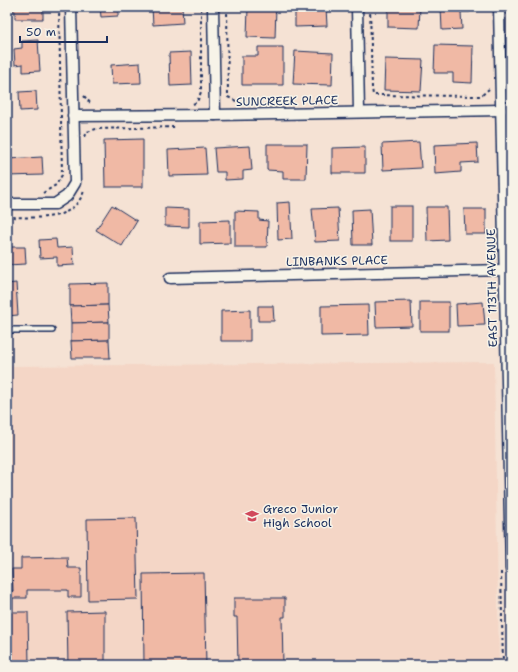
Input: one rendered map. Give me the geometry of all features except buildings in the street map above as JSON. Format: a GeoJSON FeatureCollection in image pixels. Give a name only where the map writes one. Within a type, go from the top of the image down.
{"type":"FeatureCollection","features":[{"type":"Feature","properties":{"kind":"street"},"geometry":{"type":"LineString","coordinates":[[7,204],[55,204],[67,196],[75,183],[71,7]]}},
{"type":"Feature","properties":{"kind":"street"},"geometry":{"type":"LineString","coordinates":[[213,7],[215,115]]}},
{"type":"Feature","properties":{"kind":"street"},"geometry":{"type":"LineString","coordinates":[[357,7],[359,112]]}},
{"type":"Feature","properties":{"kind":"street","name":"EAST 113TH AVENUE"},"geometry":{"type":"LineString","coordinates":[[499,7],[508,255],[505,270],[510,425],[511,569]]}},
{"type":"Feature","properties":{"kind":"street","name":"SUNCREEK PLACE"},"geometry":{"type":"LineString","coordinates":[[73,116],[502,110]]}},
{"type":"Feature","properties":{"kind":"street","name":"LINBANKS PLACE"},"geometry":{"type":"LineString","coordinates":[[170,278],[505,270]]}},
{"type":"Feature","properties":{"kind":"lane"},"geometry":{"type":"LineString","coordinates":[[7,330],[52,330]]}},
{"type":"Feature","properties":{"kind":"path"},"geometry":{"type":"LineString","coordinates":[[37,193],[45,193],[56,185],[62,175],[59,7]]}},
{"type":"Feature","properties":{"kind":"path"},"geometry":{"type":"LineString","coordinates":[[189,105],[197,102],[201,92],[200,7]]}},
{"type":"Feature","properties":{"kind":"path"},"geometry":{"type":"LineString","coordinates":[[227,7],[228,97],[238,103],[246,103]]}},
{"type":"Feature","properties":{"kind":"path"},"geometry":{"type":"LineString","coordinates":[[370,7],[373,95],[481,96],[489,90],[490,84]]}},
{"type":"Feature","properties":{"kind":"path"},"geometry":{"type":"LineString","coordinates":[[84,97],[90,104],[96,106]]}},
{"type":"Feature","properties":{"kind":"path"},"geometry":{"type":"LineString","coordinates":[[85,138],[87,132],[96,129],[175,127]]}},
{"type":"Feature","properties":{"kind":"path"},"geometry":{"type":"LineString","coordinates":[[7,217],[53,217],[67,213],[81,198],[85,187]]}},
{"type":"Feature","properties":{"kind":"shaded area"},"geometry":{"type":"Polygon","coordinates":[[[508,23],[511,23],[511,191],[508,23]]]}},
{"type":"Feature","properties":{"kind":"shaded area","name":"Greco Junior High School"},"geometry":{"type":"Polygon","coordinates":[[[494,362],[499,665],[7,665],[7,366],[494,362]]]}},
{"type":"Feature","properties":{"kind":"place","name":"Greco Junior High School"},"geometry":{"type":"Point","coordinates":[252,516]}}]}
